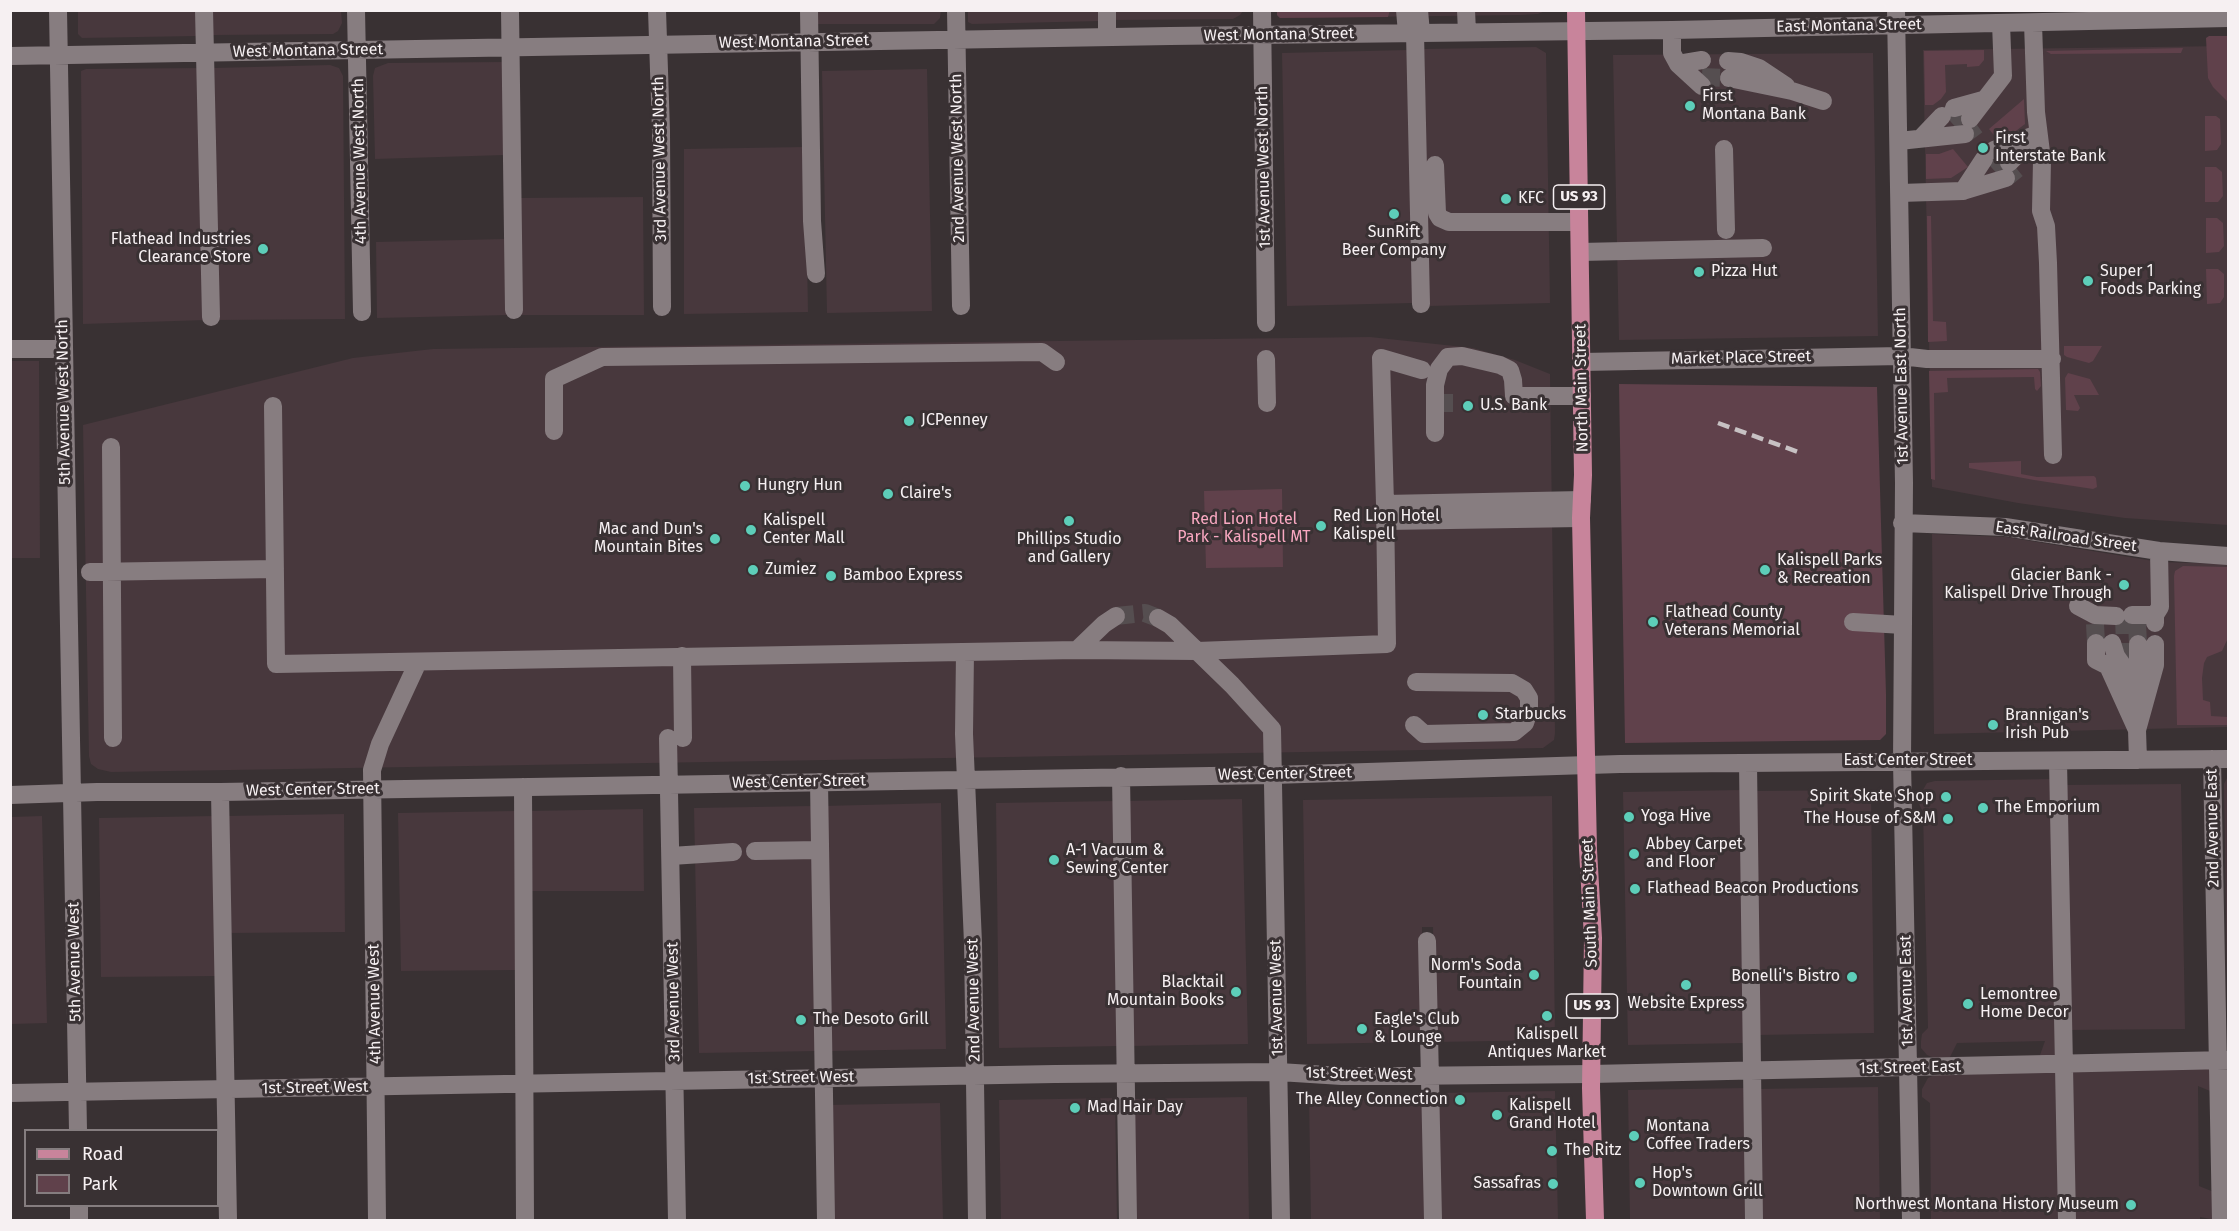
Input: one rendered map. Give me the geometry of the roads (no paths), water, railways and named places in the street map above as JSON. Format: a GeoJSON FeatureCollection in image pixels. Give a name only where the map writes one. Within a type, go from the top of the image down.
{"type":"FeatureCollection","features":[{"type":"Feature","properties":{"kind":"main road","name":"North Main Street"},"geometry":{"type":"LineString","coordinates":[[1576,10],[1582,362],[1581,518],[1587,766]]}},
{"type":"Feature","properties":{"kind":"main road","name":"South Main Street"},"geometry":{"type":"LineString","coordinates":[[1587,766],[1588,850],[1593,938],[1591,1074],[1595,1221]]}},
{"type":"Feature","properties":{"kind":"street","name":"5th Avenue West North"},"geometry":{"type":"LineString","coordinates":[[58,10],[70,793]]}},
{"type":"Feature","properties":{"kind":"street"},"geometry":{"type":"LineString","coordinates":[[204,10],[207,52],[211,317]]}},
{"type":"Feature","properties":{"kind":"street","name":"4th Avenue West North"},"geometry":{"type":"LineString","coordinates":[[356,10],[362,312]]}},
{"type":"Feature","properties":{"kind":"street"},"geometry":{"type":"LineString","coordinates":[[510,10],[514,310]]}},
{"type":"Feature","properties":{"kind":"street","name":"3rd Avenue West North"},"geometry":{"type":"LineString","coordinates":[[657,10],[661,131],[662,308]]}},
{"type":"Feature","properties":{"kind":"street"},"geometry":{"type":"LineString","coordinates":[[809,10],[812,221],[816,274]]}},
{"type":"Feature","properties":{"kind":"street","name":"2nd Avenue West North"},"geometry":{"type":"LineString","coordinates":[[956,10],[961,306]]}},
{"type":"Feature","properties":{"kind":"street"},"geometry":{"type":"LineString","coordinates":[[1107,10],[1107,37]]}},
{"type":"Feature","properties":{"kind":"street","name":"1st Avenue West North"},"geometry":{"type":"LineString","coordinates":[[1263,10],[1266,323]]}},
{"type":"Feature","properties":{"kind":"street"},"geometry":{"type":"LineString","coordinates":[[1405,10],[1414,33]]}},
{"type":"Feature","properties":{"kind":"street"},"geometry":{"type":"LineString","coordinates":[[1419,10],[1414,33],[1421,304]]}},
{"type":"Feature","properties":{"kind":"street"},"geometry":{"type":"LineString","coordinates":[[1467,10],[1467,32]]}},
{"type":"Feature","properties":{"kind":"street","name":"East Montana Street"},"geometry":{"type":"LineString","coordinates":[[1576,31],[1672,30],[1737,19],[1896,18],[2001,23],[2043,19],[2196,14],[2229,18]]}},
{"type":"Feature","properties":{"kind":"street","name":"1st Avenue East North"},"geometry":{"type":"LineString","coordinates":[[1896,18],[1901,356],[1902,761]]}},
{"type":"Feature","properties":{"kind":"street"},"geometry":{"type":"LineString","coordinates":[[2043,19],[2038,134],[2042,160],[2041,211],[2046,226],[2049,262],[2054,455]]}},
{"type":"Feature","properties":{"kind":"street"},"geometry":{"type":"LineString","coordinates":[[1899,141],[1921,138],[1960,121],[1983,100],[2003,76],[2001,23]]}},
{"type":"Feature","properties":{"kind":"street"},"geometry":{"type":"LineString","coordinates":[[1672,30],[1672,53],[1678,64],[1702,73],[1678,64]]}},
{"type":"Feature","properties":{"kind":"street","name":"West Montana Street"},"geometry":{"type":"LineString","coordinates":[[10,56],[956,39],[1576,31]]}},
{"type":"Feature","properties":{"kind":"street"},"geometry":{"type":"LineString","coordinates":[[1728,73],[1823,101]]}},
{"type":"Feature","properties":{"kind":"street"},"geometry":{"type":"LineString","coordinates":[[1921,138],[1960,121]]}},
{"type":"Feature","properties":{"kind":"street"},"geometry":{"type":"LineString","coordinates":[[1899,193],[1963,191],[2038,134]]}},
{"type":"Feature","properties":{"kind":"street"},"geometry":{"type":"LineString","coordinates":[[1963,191],[2038,134]]}},
{"type":"Feature","properties":{"kind":"street"},"geometry":{"type":"LineString","coordinates":[[1724,148],[1726,230]]}},
{"type":"Feature","properties":{"kind":"street"},"geometry":{"type":"LineString","coordinates":[[1435,165],[1437,213],[1440,218],[1449,222],[1579,222]]}},
{"type":"Feature","properties":{"kind":"street"},"geometry":{"type":"LineString","coordinates":[[1580,252],[1763,248]]}},
{"type":"Feature","properties":{"kind":"street"},"geometry":{"type":"LineString","coordinates":[[10,349],[63,349]]}},
{"type":"Feature","properties":{"kind":"street"},"geometry":{"type":"LineString","coordinates":[[554,432],[554,379],[602,357],[1042,352],[1056,362]]}},
{"type":"Feature","properties":{"kind":"street"},"geometry":{"type":"LineString","coordinates":[[1434,432],[1435,385],[1438,369],[1448,357],[1462,356],[1500,365],[1510,370],[1514,388]]}},
{"type":"Feature","properties":{"kind":"street","name":"Market Place Street"},"geometry":{"type":"LineString","coordinates":[[1582,362],[1901,356],[1927,359],[2052,359]]}},
{"type":"Feature","properties":{"kind":"street"},"geometry":{"type":"LineString","coordinates":[[273,406],[276,664],[1077,650],[1197,651],[1387,644],[1381,358],[1422,370]]}},
{"type":"Feature","properties":{"kind":"street"},"geometry":{"type":"LineString","coordinates":[[1266,359],[1268,403]]}},
{"type":"Feature","properties":{"kind":"street"},"geometry":{"type":"LineString","coordinates":[[1444,394],[1448,371],[1456,365],[1514,388],[1582,396]]}},
{"type":"Feature","properties":{"kind":"street"},"geometry":{"type":"LineString","coordinates":[[111,447],[113,738]]}},
{"type":"Feature","properties":{"kind":"street"},"geometry":{"type":"LineString","coordinates":[[1385,512],[1424,499],[1582,500]]}},
{"type":"Feature","properties":{"kind":"street"},"geometry":{"type":"LineString","coordinates":[[1415,525],[1424,499]]}},
{"type":"Feature","properties":{"kind":"street"},"geometry":{"type":"LineString","coordinates":[[1385,512],[1415,525],[1581,518]]}},
{"type":"Feature","properties":{"kind":"street","name":"East Railroad Street"},"geometry":{"type":"LineString","coordinates":[[1902,523],[2005,527],[2159,551],[2229,556]]}},
{"type":"Feature","properties":{"kind":"street"},"geometry":{"type":"LineString","coordinates":[[2078,606],[2125,619],[2160,607],[2159,551]]}},
{"type":"Feature","properties":{"kind":"street"},"geometry":{"type":"LineString","coordinates":[[90,572],[275,569]]}},
{"type":"Feature","properties":{"kind":"street"},"geometry":{"type":"LineString","coordinates":[[1077,650],[1104,624],[1116,616]]}},
{"type":"Feature","properties":{"kind":"street","name":"1st Avenue West"},"geometry":{"type":"LineString","coordinates":[[1158,618],[1170,625],[1197,651],[1272,729],[1281,1221]]}},
{"type":"Feature","properties":{"kind":"street"},"geometry":{"type":"LineString","coordinates":[[1853,622],[1902,625]]}},
{"type":"Feature","properties":{"kind":"street"},"geometry":{"type":"LineString","coordinates":[[2104,643],[2096,660],[2108,666],[2137,730]]}},
{"type":"Feature","properties":{"kind":"street"},"geometry":{"type":"LineString","coordinates":[[2138,760],[2137,730],[2155,665],[2147,644]]}},
{"type":"Feature","properties":{"kind":"street","name":"2nd Avenue West"},"geometry":{"type":"LineString","coordinates":[[965,652],[977,1221]]}},
{"type":"Feature","properties":{"kind":"street","name":"3rd Avenue West"},"geometry":{"type":"LineString","coordinates":[[678,1221],[670,784],[682,656]]}},
{"type":"Feature","properties":{"kind":"street","name":"4th Avenue West"},"geometry":{"type":"LineString","coordinates":[[377,1221],[372,770],[380,744],[418,662]]}},
{"type":"Feature","properties":{"kind":"street"},"geometry":{"type":"LineString","coordinates":[[1414,725],[1424,734],[1514,732],[1525,723],[1529,711],[1529,698],[1524,690],[1512,683],[1416,682]]}},
{"type":"Feature","properties":{"kind":"street","name":"East Center Street"},"geometry":{"type":"LineString","coordinates":[[1587,766],[2220,759]]}},
{"type":"Feature","properties":{"kind":"street","name":"2nd Avenue East"},"geometry":{"type":"LineString","coordinates":[[2220,759],[2215,942],[2224,1060],[2221,1221]]}},
{"type":"Feature","properties":{"kind":"street","name":"1st Avenue East"},"geometry":{"type":"LineString","coordinates":[[1902,761],[1911,1221]]}},
{"type":"Feature","properties":{"kind":"street"},"geometry":{"type":"LineString","coordinates":[[2058,761],[2067,1221]]}},
{"type":"Feature","properties":{"kind":"street"},"geometry":{"type":"LineString","coordinates":[[1748,763],[1754,1070],[1754,1221]]}},
{"type":"Feature","properties":{"kind":"street","name":"West Center Street"},"geometry":{"type":"LineString","coordinates":[[10,795],[1272,775],[1587,766]]}},
{"type":"Feature","properties":{"kind":"street"},"geometry":{"type":"LineString","coordinates":[[1121,776],[1128,1221]]}},
{"type":"Feature","properties":{"kind":"street"},"geometry":{"type":"LineString","coordinates":[[819,782],[826,1221]]}},
{"type":"Feature","properties":{"kind":"street"},"geometry":{"type":"LineString","coordinates":[[523,786],[525,1221]]}},
{"type":"Feature","properties":{"kind":"street"},"geometry":{"type":"LineString","coordinates":[[220,792],[228,1221]]}},
{"type":"Feature","properties":{"kind":"street","name":"5th Avenue West"},"geometry":{"type":"LineString","coordinates":[[70,793],[78,1129]]}},
{"type":"Feature","properties":{"kind":"street"},"geometry":{"type":"LineString","coordinates":[[754,851],[820,850]]}},
{"type":"Feature","properties":{"kind":"street"},"geometry":{"type":"LineString","coordinates":[[671,856],[733,852]]}},
{"type":"Feature","properties":{"kind":"street"},"geometry":{"type":"LineString","coordinates":[[1427,941],[1433,1221]]}},
{"type":"Feature","properties":{"kind":"street","name":"1st Street East"},"geometry":{"type":"LineString","coordinates":[[1591,1074],[2224,1060]]}},
{"type":"Feature","properties":{"kind":"street","name":"1st Street West"},"geometry":{"type":"LineString","coordinates":[[10,1092],[1126,1073],[1279,1072],[1342,1076],[1591,1074]]}},
{"type":"Feature","properties":{"kind":"tunnel"},"geometry":{"type":"LineString","coordinates":[[1702,77],[1729,78]]}},
{"type":"Feature","properties":{"kind":"tunnel"},"geometry":{"type":"LineString","coordinates":[[1951,122],[1961,113]]}},
{"type":"Feature","properties":{"kind":"tunnel"},"geometry":{"type":"LineString","coordinates":[[1965,134],[1977,125]]}},
{"type":"Feature","properties":{"kind":"tunnel"},"geometry":{"type":"LineString","coordinates":[[1991,167],[2002,157]]}},
{"type":"Feature","properties":{"kind":"tunnel"},"geometry":{"type":"LineString","coordinates":[[2006,178],[2017,169]]}},
{"type":"Feature","properties":{"kind":"tunnel"},"geometry":{"type":"LineString","coordinates":[[1444,394],[1444,419]]}},
{"type":"Feature","properties":{"kind":"tunnel"},"geometry":{"type":"LineString","coordinates":[[1116,616],[1145,613],[1158,618]]}},
{"type":"Feature","properties":{"kind":"tunnel"},"geometry":{"type":"LineString","coordinates":[[2124,616],[2125,648],[2132,681]]}},
{"type":"Feature","properties":{"kind":"tunnel"},"geometry":{"type":"LineString","coordinates":[[2137,623],[2138,644]]}},
{"type":"Feature","properties":{"kind":"tunnel"},"geometry":{"type":"LineString","coordinates":[[2095,624],[2096,643]]}},
{"type":"Feature","properties":{"kind":"railway"},"geometry":{"type":"LineString","coordinates":[[1718,423],[1801,453]]}},
{"type":"Feature","properties":{"kind":"place","name":"First Montana Bank"},"geometry":{"type":"Point","coordinates":[1690,106]}},
{"type":"Feature","properties":{"kind":"place","name":"First Interstate Bank"},"geometry":{"type":"Point","coordinates":[1983,148]}},
{"type":"Feature","properties":{"kind":"place","name":"KFC"},"geometry":{"type":"Point","coordinates":[1506,199]}},
{"type":"Feature","properties":{"kind":"place","name":"SunRift Beer Company"},"geometry":{"type":"Point","coordinates":[1394,214]}},
{"type":"Feature","properties":{"kind":"place","name":"Flathead Industries Clearance Store"},"geometry":{"type":"Point","coordinates":[263,249]}},
{"type":"Feature","properties":{"kind":"place","name":"Pizza Hut"},"geometry":{"type":"Point","coordinates":[1699,272]}},
{"type":"Feature","properties":{"kind":"place","name":"Super 1 Foods Parking"},"geometry":{"type":"Point","coordinates":[2088,281]}},
{"type":"Feature","properties":{"kind":"place","name":"U.S. Bank"},"geometry":{"type":"Point","coordinates":[1468,406]}},
{"type":"Feature","properties":{"kind":"place","name":"JCPenney"},"geometry":{"type":"Point","coordinates":[909,421]}},
{"type":"Feature","properties":{"kind":"place","name":"Hungry Hun"},"geometry":{"type":"Point","coordinates":[745,486]}},
{"type":"Feature","properties":{"kind":"place","name":"Claire's"},"geometry":{"type":"Point","coordinates":[888,494]}},
{"type":"Feature","properties":{"kind":"place","name":"Phillips Studio and Gallery"},"geometry":{"type":"Point","coordinates":[1069,521]}},
{"type":"Feature","properties":{"kind":"place","name":"Red Lion Hotel Kalispell"},"geometry":{"type":"Point","coordinates":[1321,526]}},
{"type":"Feature","properties":{"kind":"place","name":"Kalispell Center Mall"},"geometry":{"type":"Point","coordinates":[751,530]}},
{"type":"Feature","properties":{"kind":"place","name":"Mac and Dun's Mountain Bites"},"geometry":{"type":"Point","coordinates":[715,539]}},
{"type":"Feature","properties":{"kind":"place","name":"Zumiez"},"geometry":{"type":"Point","coordinates":[753,570]}},
{"type":"Feature","properties":{"kind":"place","name":"Kalispell Parks & Recreation"},"geometry":{"type":"Point","coordinates":[1765,570]}},
{"type":"Feature","properties":{"kind":"place","name":"Bamboo Express"},"geometry":{"type":"Point","coordinates":[831,576]}},
{"type":"Feature","properties":{"kind":"place","name":"Glacier Bank - Kalispell Drive Through"},"geometry":{"type":"Point","coordinates":[2124,585]}},
{"type":"Feature","properties":{"kind":"place","name":"Flathead County Veterans Memorial"},"geometry":{"type":"Point","coordinates":[1653,622]}},
{"type":"Feature","properties":{"kind":"place","name":"Starbucks"},"geometry":{"type":"Point","coordinates":[1483,715]}},
{"type":"Feature","properties":{"kind":"place","name":"Brannigan's Irish Pub"},"geometry":{"type":"Point","coordinates":[1993,725]}},
{"type":"Feature","properties":{"kind":"place","name":"Spirit Skate Shop"},"geometry":{"type":"Point","coordinates":[1946,797]}},
{"type":"Feature","properties":{"kind":"place","name":"The Emporium"},"geometry":{"type":"Point","coordinates":[1983,808]}},
{"type":"Feature","properties":{"kind":"place","name":"Yoga Hive"},"geometry":{"type":"Point","coordinates":[1629,817]}},
{"type":"Feature","properties":{"kind":"place","name":"The House of S&M"},"geometry":{"type":"Point","coordinates":[1948,819]}},
{"type":"Feature","properties":{"kind":"place","name":"Abbey Carpet and Floor"},"geometry":{"type":"Point","coordinates":[1634,854]}},
{"type":"Feature","properties":{"kind":"place","name":"A-1 Vacuum & Sewing Center"},"geometry":{"type":"Point","coordinates":[1054,860]}},
{"type":"Feature","properties":{"kind":"place","name":"Flathead Beacon Productions"},"geometry":{"type":"Point","coordinates":[1635,889]}},
{"type":"Feature","properties":{"kind":"place","name":"Norm's Soda Fountain"},"geometry":{"type":"Point","coordinates":[1534,975]}},
{"type":"Feature","properties":{"kind":"place","name":"Bonelli's Bistro"},"geometry":{"type":"Point","coordinates":[1852,977]}},
{"type":"Feature","properties":{"kind":"place","name":"Website Express"},"geometry":{"type":"Point","coordinates":[1686,985]}},
{"type":"Feature","properties":{"kind":"place","name":"Blacktail Mountain Books"},"geometry":{"type":"Point","coordinates":[1236,992]}},
{"type":"Feature","properties":{"kind":"place","name":"Lemontree Home Decor"},"geometry":{"type":"Point","coordinates":[1968,1004]}},
{"type":"Feature","properties":{"kind":"place","name":"Kalispell Antiques Market"},"geometry":{"type":"Point","coordinates":[1547,1016]}},
{"type":"Feature","properties":{"kind":"place","name":"The Desoto Grill"},"geometry":{"type":"Point","coordinates":[801,1020]}},
{"type":"Feature","properties":{"kind":"place","name":"Eagle's Club & Lounge"},"geometry":{"type":"Point","coordinates":[1362,1029]}},
{"type":"Feature","properties":{"kind":"place","name":"The Alley Connection"},"geometry":{"type":"Point","coordinates":[1460,1100]}},
{"type":"Feature","properties":{"kind":"place","name":"Mad Hair Day"},"geometry":{"type":"Point","coordinates":[1075,1108]}},
{"type":"Feature","properties":{"kind":"place","name":"Kalispell Grand Hotel"},"geometry":{"type":"Point","coordinates":[1497,1115]}},
{"type":"Feature","properties":{"kind":"place","name":"Montana Coffee Traders"},"geometry":{"type":"Point","coordinates":[1634,1136]}},
{"type":"Feature","properties":{"kind":"place","name":"The Ritz"},"geometry":{"type":"Point","coordinates":[1552,1151]}},
{"type":"Feature","properties":{"kind":"place","name":"Hop's Downtown Grill"},"geometry":{"type":"Point","coordinates":[1640,1183]}},
{"type":"Feature","properties":{"kind":"place","name":"Sassafras"},"geometry":{"type":"Point","coordinates":[1553,1184]}},
{"type":"Feature","properties":{"kind":"place","name":"Northwest Montana History Museum"},"geometry":{"type":"Point","coordinates":[2131,1205]}},
{"type":"Feature","properties":{"kind":"park label","name":"Red Lion Hotel Park - Kalispell MT"},"geometry":{"type":"Point","coordinates":[1244,529]}}]}
